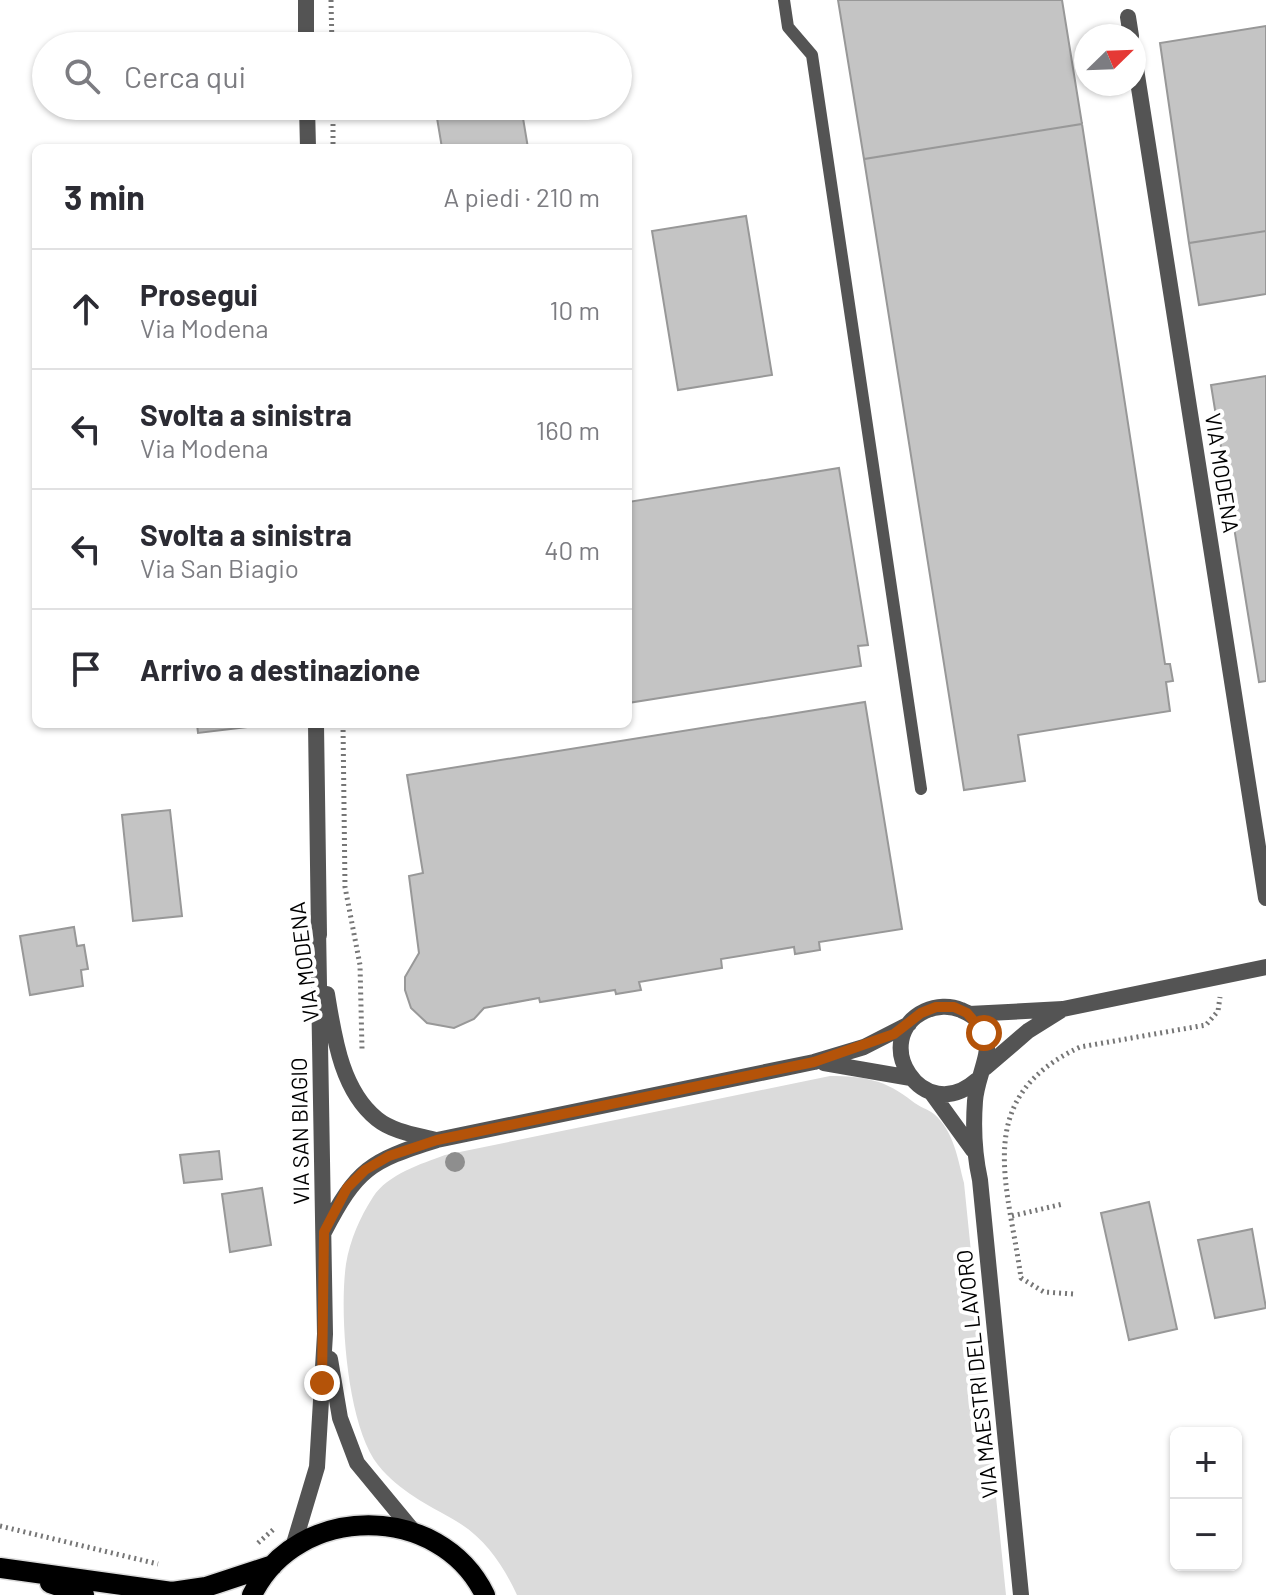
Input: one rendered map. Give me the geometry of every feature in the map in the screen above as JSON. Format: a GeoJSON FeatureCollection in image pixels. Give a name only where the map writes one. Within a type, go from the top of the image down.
{"type":"FeatureCollection","features":[{"type":"Feature","properties":{"kind":"main road"},"geometry":{"type":"LineString","coordinates":[[252,1595],[273,1565],[293,1547],[311,1537],[352,1525],[394,1526],[414,1532],[453,1555],[485,1595]]}},
{"type":"Feature","properties":{"kind":"main road"},"geometry":{"type":"LineString","coordinates":[[0,1569],[172,1592],[206,1587],[273,1565]]}},
{"type":"Feature","properties":{"kind":"main road"},"geometry":{"type":"LineString","coordinates":[[0,1569],[84,1595]]}},
{"type":"Feature","properties":{"kind":"street"},"geometry":{"type":"LineString","coordinates":[[306,0],[306,32]]}},
{"type":"Feature","properties":{"kind":"street"},"geometry":{"type":"LineString","coordinates":[[1128,17],[1129,24]]}},
{"type":"Feature","properties":{"kind":"street","name":"VIA MODENA"},"geometry":{"type":"LineString","coordinates":[[1140,96],[1266,898]]}},
{"type":"Feature","properties":{"kind":"street"},"geometry":{"type":"LineString","coordinates":[[307,120],[308,144]]}},
{"type":"Feature","properties":{"kind":"street","name":"VIA MODENA"},"geometry":{"type":"LineString","coordinates":[[316,728],[318,927],[335,1035],[349,1081],[360,1102],[390,1126],[437,1140]]}},
{"type":"Feature","properties":{"kind":"street","name":"VIA SAN BIAGIO"},"geometry":{"type":"LineString","coordinates":[[293,1547],[317,1467],[325,1334],[318,927]]}},
{"type":"Feature","properties":{"kind":"street","name":"VIA MODENA"},"geometry":{"type":"LineString","coordinates":[[324,1232],[347,1188],[365,1170],[389,1156],[437,1140],[814,1062],[864,1047],[936,1007],[954,1007],[969,1014],[1063,1009],[1266,967]]}},
{"type":"Feature","properties":{"kind":"street","name":"VIA MODENA"},"geometry":{"type":"LineString","coordinates":[[814,1062],[911,1078],[931,1092],[951,1094],[981,1074],[1028,1031],[1063,1009]]}},
{"type":"Feature","properties":{"kind":"street"},"geometry":{"type":"LineString","coordinates":[[969,1014],[987,1038],[981,1074]]}},
{"type":"Feature","properties":{"kind":"street"},"geometry":{"type":"LineString","coordinates":[[909,1024],[901,1055],[911,1078]]}},
{"type":"Feature","properties":{"kind":"street","name":"VIA MAESTRI DEL LAVORO"},"geometry":{"type":"LineString","coordinates":[[981,1074],[973,1150],[980,1180],[1021,1595]]}},
{"type":"Feature","properties":{"kind":"street","name":"VIA MAESTRI DEL LAVORO"},"geometry":{"type":"LineString","coordinates":[[931,1092],[973,1150]]}},
{"type":"Feature","properties":{"kind":"street","name":"VIA SAN BIAGIO"},"geometry":{"type":"LineString","coordinates":[[325,1334],[347,1440],[357,1463],[414,1532]]}},
{"type":"Feature","properties":{"kind":"lane"},"geometry":{"type":"LineString","coordinates":[[784,0],[788,27],[812,55],[921,789]]}},
{"type":"Feature","properties":{"kind":"path"},"geometry":{"type":"LineString","coordinates":[[331,0],[332,32]]}},
{"type":"Feature","properties":{"kind":"path"},"geometry":{"type":"LineString","coordinates":[[333,120],[333,144]]}},
{"type":"Feature","properties":{"kind":"path"},"geometry":{"type":"LineString","coordinates":[[343,728],[345,887],[360,965],[364,1062]]}},
{"type":"Feature","properties":{"kind":"path"},"geometry":{"type":"LineString","coordinates":[[1073,1294],[1044,1292],[1021,1278],[1004,1130],[1026,1085],[1049,1063],[1080,1047],[1206,1025],[1218,1011],[1222,976]]}},
{"type":"Feature","properties":{"kind":"path"},"geometry":{"type":"LineString","coordinates":[[298,1196],[296,1134],[322,1133]]}},
{"type":"Feature","properties":{"kind":"path"},"geometry":{"type":"LineString","coordinates":[[1012,1216],[1063,1204]]}},
{"type":"Feature","properties":{"kind":"path"},"geometry":{"type":"LineString","coordinates":[[0,1526],[173,1568]]}},
{"type":"Feature","properties":{"kind":"path"},"geometry":{"type":"LineString","coordinates":[[249,1549],[277,1526]]}},
{"type":"Feature","properties":{"kind":"shaded area"},"geometry":{"type":"Polygon","coordinates":[[[830,1076],[864,1078],[893,1088],[934,1114],[954,1146],[964,1183],[1006,1595],[517,1595],[506,1573],[476,1536],[395,1483],[367,1447],[352,1397],[345,1339],[344,1285],[348,1255],[368,1205],[379,1189],[396,1176],[445,1155],[830,1076]]]}},
{"type":"Feature","properties":{"kind":"building"},"geometry":{"type":"Polygon","coordinates":[[[838,0],[1062,0],[1074,74],[1074,96],[1077,96],[1082,124],[864,159],[838,0]]]}},
{"type":"Feature","properties":{"kind":"building"},"geometry":{"type":"Polygon","coordinates":[[[1266,26],[1266,231],[1189,243],[1160,43],[1266,26]]]}},
{"type":"Feature","properties":{"kind":"building"},"geometry":{"type":"Polygon","coordinates":[[[437,120],[523,120],[527,144],[441,144],[437,120]]]}},
{"type":"Feature","properties":{"kind":"building"},"geometry":{"type":"Polygon","coordinates":[[[1082,124],[1165,664],[1170,664],[1173,681],[1166,682],[1170,711],[1018,735],[1025,781],[964,790],[864,159],[1082,124]]]}},
{"type":"Feature","properties":{"kind":"building"},"geometry":{"type":"Polygon","coordinates":[[[746,216],[772,375],[678,390],[652,231],[746,216]]]}},
{"type":"Feature","properties":{"kind":"building"},"geometry":{"type":"Polygon","coordinates":[[[1266,231],[1266,294],[1199,305],[1189,243],[1266,231]]]}},
{"type":"Feature","properties":{"kind":"building"},"geometry":{"type":"Polygon","coordinates":[[[1266,376],[1266,681],[1259,682],[1211,385],[1266,376]]]}},
{"type":"Feature","properties":{"kind":"building"},"geometry":{"type":"Polygon","coordinates":[[[839,468],[868,645],[858,646],[861,666],[632,702],[632,501],[839,468]]]}},
{"type":"Feature","properties":{"kind":"building"},"geometry":{"type":"Polygon","coordinates":[[[865,702],[902,929],[819,942],[820,950],[795,954],[794,947],[721,959],[722,968],[639,982],[641,990],[616,994],[615,990],[540,1002],[539,998],[484,1008],[474,1019],[454,1028],[427,1023],[411,1008],[405,990],[405,977],[419,953],[409,876],[423,873],[407,775],[865,702]]]}},
{"type":"Feature","properties":{"kind":"building"},"geometry":{"type":"Polygon","coordinates":[[[197,728],[239,728],[198,733],[197,728]]]}},
{"type":"Feature","properties":{"kind":"building"},"geometry":{"type":"Polygon","coordinates":[[[170,810],[182,916],[133,921],[122,815],[170,810]]]}},
{"type":"Feature","properties":{"kind":"building"},"geometry":{"type":"Polygon","coordinates":[[[74,927],[77,946],[84,945],[88,969],[81,970],[83,986],[30,995],[20,936],[74,927]]]}},
{"type":"Feature","properties":{"kind":"building"},"geometry":{"type":"Polygon","coordinates":[[[219,1151],[222,1179],[184,1183],[180,1155],[219,1151]]]}},
{"type":"Feature","properties":{"kind":"building"},"geometry":{"type":"Polygon","coordinates":[[[262,1188],[271,1245],[230,1252],[222,1194],[262,1188]]]}},
{"type":"Feature","properties":{"kind":"building"},"geometry":{"type":"Polygon","coordinates":[[[1149,1202],[1177,1329],[1129,1340],[1101,1213],[1149,1202]]]}},
{"type":"Feature","properties":{"kind":"building"},"geometry":{"type":"Polygon","coordinates":[[[1252,1229],[1266,1308],[1215,1318],[1198,1240],[1252,1229]]]}},
{"type":"Feature","properties":{"kind":"route"},"geometry":{"type":"LineString","coordinates":[[322,1383],[324,1232],[347,1188],[365,1170],[389,1156],[437,1140],[814,1062],[894,1034],[921,1013],[936,1007],[954,1007],[967,1013],[980,1024],[984,1033]]}}]}
